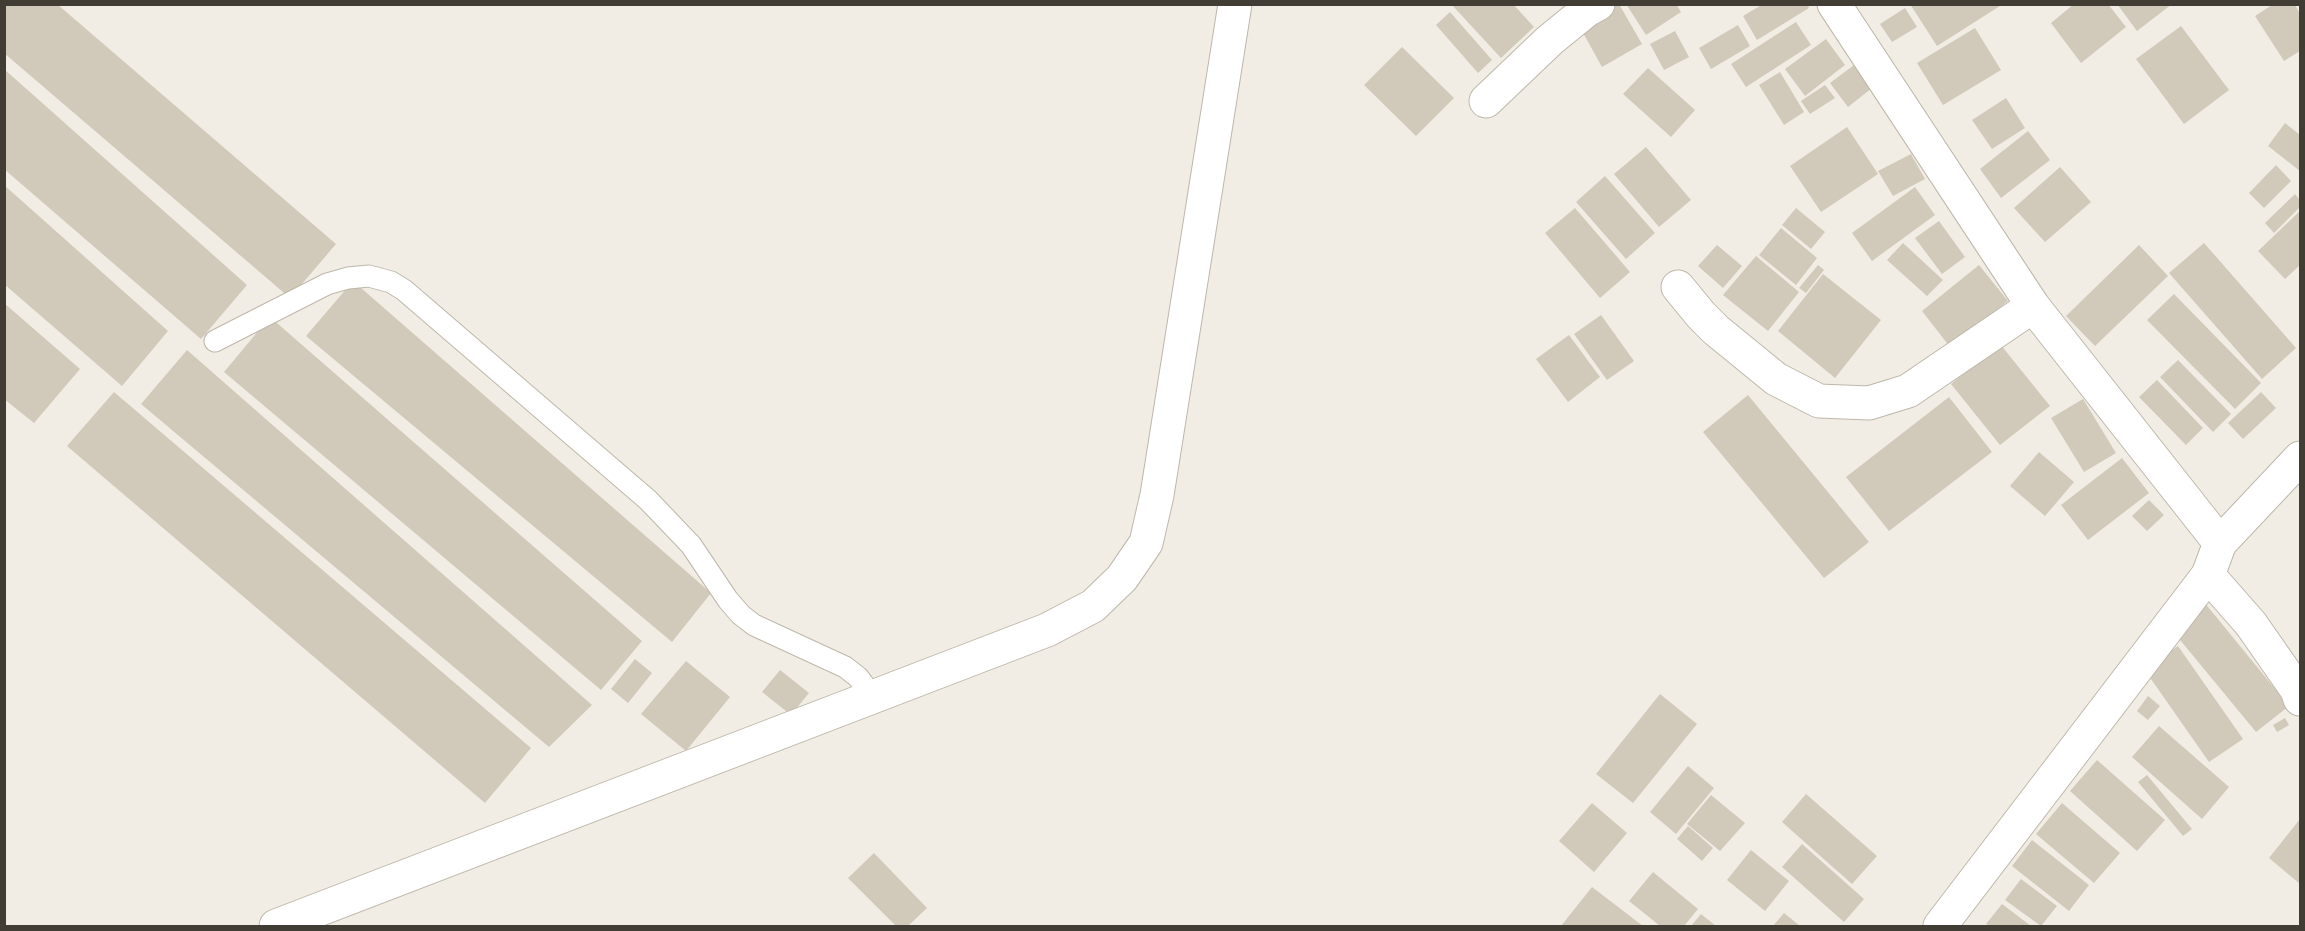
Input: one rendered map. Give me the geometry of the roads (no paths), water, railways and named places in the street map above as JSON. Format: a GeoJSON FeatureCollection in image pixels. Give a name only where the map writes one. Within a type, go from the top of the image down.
{"type":"FeatureCollection","features":[{"type":"Feature","properties":{"kind":"street"},"geometry":{"type":"LineString","coordinates":[[276,927],[1047,630],[1093,606],[1122,578],[1146,543],[1157,495],[1235,4]]}},
{"type":"Feature","properties":{"kind":"street"},"geometry":{"type":"LineString","coordinates":[[1486,101],[1551,40],[1587,10],[1598,4]]}},
{"type":"Feature","properties":{"kind":"street"},"geometry":{"type":"LineString","coordinates":[[1834,4],[2032,306],[2220,543]]}},
{"type":"Feature","properties":{"kind":"street"},"geometry":{"type":"LineString","coordinates":[[1678,287],[1701,315],[1776,379],[1819,401],[1869,403],[1908,391],[2032,306]]}},
{"type":"Feature","properties":{"kind":"street"},"geometry":{"type":"LineString","coordinates":[[1940,927],[2208,575],[2220,543],[2301,458]]}},
{"type":"Feature","properties":{"kind":"street"},"geometry":{"type":"LineString","coordinates":[[2208,575],[2251,624],[2301,699]]}},
{"type":"Feature","properties":{"kind":"lane"},"geometry":{"type":"LineString","coordinates":[[215,341],[327,284],[348,278],[369,276],[391,282],[404,290],[648,500],[691,545],[728,600],[741,615],[763,629],[845,667],[858,677],[873,697]]}}]}
